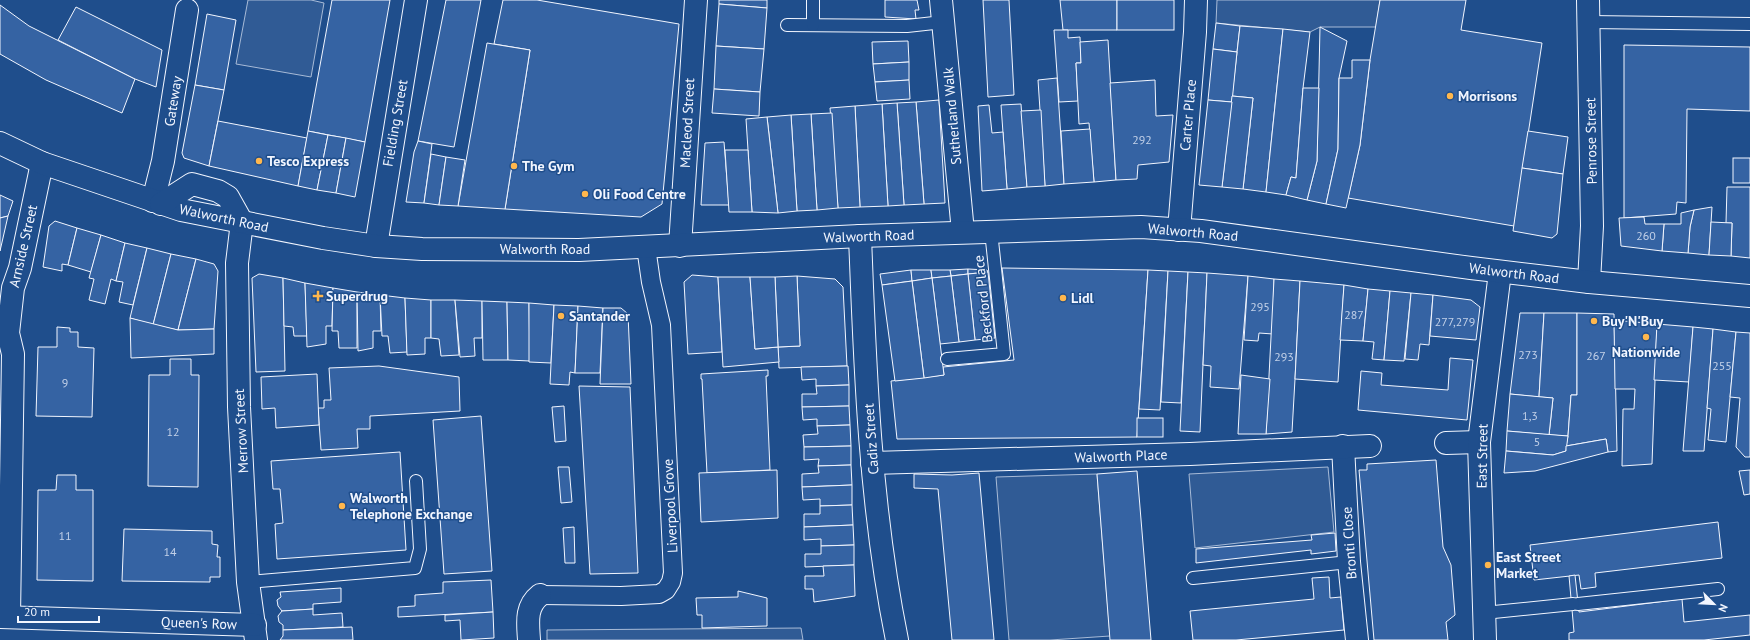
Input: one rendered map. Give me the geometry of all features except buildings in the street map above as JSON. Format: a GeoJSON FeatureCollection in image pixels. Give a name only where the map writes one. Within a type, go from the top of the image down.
{"type":"FeatureCollection","features":[{"type":"Feature","properties":{"kind":"street","name":"Fielding Street"},"geometry":{"type":"LineString","coordinates":[[376,246],[416,0]]}},
{"type":"Feature","properties":{"kind":"street","name":"Macleod Street"},"geometry":{"type":"LineString","coordinates":[[680,246],[696,0]]}},
{"type":"Feature","properties":{"kind":"street","name":"Sutherland Walk"},"geometry":{"type":"LineString","coordinates":[[941,0],[963,232]]}},
{"type":"Feature","properties":{"kind":"street","name":"Carter Place"},"geometry":{"type":"LineString","coordinates":[[1179,230],[1195,32],[1196,0]]}},
{"type":"Feature","properties":{"kind":"street","name":"Penrose Street"},"geometry":{"type":"LineString","coordinates":[[1588,0],[1592,226],[1589,282]]}},
{"type":"Feature","properties":{"kind":"street","name":"Gateway"},"geometry":{"type":"LineString","coordinates":[[157,203],[187,5]]}},
{"type":"Feature","properties":{"kind":"street","name":"Walworth Road"},"geometry":{"type":"LineString","coordinates":[[0,143],[42,163],[181,210],[323,238],[376,246],[422,249],[564,250],[680,246],[860,236],[1109,227],[1179,230],[1249,237],[1500,272],[1589,282],[1750,296]]}},
{"type":"Feature","properties":{"kind":"street","name":"Arnside Street"},"geometry":{"type":"LineString","coordinates":[[4,617],[5,439],[13,354],[8,333],[12,296],[20,268],[42,163]]}},
{"type":"Feature","properties":{"kind":"street","name":"Merrow Street"},"geometry":{"type":"LineString","coordinates":[[242,222],[237,263],[239,399],[248,582],[255,632]]}},
{"type":"Feature","properties":{"kind":"street","name":"Cadiz Street"},"geometry":{"type":"LineString","coordinates":[[860,236],[872,462],[881,550],[897,640]]}},
{"type":"Feature","properties":{"kind":"street","name":"Liverpool Grove"},"geometry":{"type":"LineString","coordinates":[[529,640],[528,613],[530,606],[540,595],[622,596],[659,594],[666,590],[671,582],[673,574],[661,325],[651,282],[646,247]]}},
{"type":"Feature","properties":{"kind":"street","name":"East Street"},"geometry":{"type":"LineString","coordinates":[[1485,640],[1479,442],[1500,272]]}},
{"type":"Feature","properties":{"kind":"street"},"geometry":{"type":"LineString","coordinates":[[1446,443],[1479,442]]}},
{"type":"Feature","properties":{"kind":"street","name":"Bronti Close"},"geometry":{"type":"LineString","coordinates":[[1344,446],[1349,562],[1357,640]]}},
{"type":"Feature","properties":{"kind":"street","name":"Walworth Place"},"geometry":{"type":"LineString","coordinates":[[872,462],[1190,454],[1370,446]]}},
{"type":"Feature","properties":{"kind":"street","name":"Queen's Row"},"geometry":{"type":"LineString","coordinates":[[4,617],[255,632]]}},
{"type":"Feature","properties":{"kind":"lane"},"geometry":{"type":"LineString","coordinates":[[813,0],[813,25]]}},
{"type":"Feature","properties":{"kind":"lane"},"geometry":{"type":"LineString","coordinates":[[1589,22],[1621,21],[1750,24]]}},
{"type":"Feature","properties":{"kind":"lane"},"geometry":{"type":"LineString","coordinates":[[787,25],[906,26],[943,22]]}},
{"type":"Feature","properties":{"kind":"lane","name":"Beckford Place"},"geometry":{"type":"LineString","coordinates":[[947,359],[1004,354],[991,231]]}},
{"type":"Feature","properties":{"kind":"lane"},"geometry":{"type":"LineString","coordinates":[[248,582],[415,568],[420,549],[416,481]]}},
{"type":"Feature","properties":{"kind":"lane"},"geometry":{"type":"LineString","coordinates":[[1193,578],[1349,562]]}},
{"type":"Feature","properties":{"kind":"lane"},"geometry":{"type":"LineString","coordinates":[[1484,614],[1718,588]]}},
{"type":"Feature","properties":{"kind":"shaded area"},"geometry":{"type":"Polygon","coordinates":[[[248,0],[311,0],[324,3],[311,77],[236,64],[248,0]]]}},
{"type":"Feature","properties":{"kind":"shaded area"},"geometry":{"type":"Polygon","coordinates":[[[1217,0],[1380,0],[1376,27],[1320,27],[1310,32],[1216,23],[1217,0]]]}},
{"type":"Feature","properties":{"kind":"shaded area"},"geometry":{"type":"Polygon","coordinates":[[[1328,467],[1334,532],[1195,548],[1189,474],[1328,467]]]}},
{"type":"Feature","properties":{"kind":"shaded area"},"geometry":{"type":"Polygon","coordinates":[[[1097,474],[1110,636],[1050,640],[1009,640],[996,477],[1097,474]]]}},
{"type":"Feature","properties":{"kind":"shaded area"},"geometry":{"type":"Polygon","coordinates":[[[801,628],[803,640],[547,640],[547,630],[801,628]]]}},
{"type":"Feature","properties":{"kind":"place","name":"Morrisons"},"geometry":{"type":"Point","coordinates":[1450,96]}},
{"type":"Feature","properties":{"kind":"place","name":"Tesco Express"},"geometry":{"type":"Point","coordinates":[259,161]}},
{"type":"Feature","properties":{"kind":"place","name":"The Gym"},"geometry":{"type":"Point","coordinates":[514,166]}},
{"type":"Feature","properties":{"kind":"place","name":"Oli Food Centre"},"geometry":{"type":"Point","coordinates":[585,194]}},
{"type":"Feature","properties":{"kind":"place","name":"Superdrug"},"geometry":{"type":"Point","coordinates":[318,296]}},
{"type":"Feature","properties":{"kind":"place","name":"Lidl"},"geometry":{"type":"Point","coordinates":[1063,298]}},
{"type":"Feature","properties":{"kind":"place","name":"Santander"},"geometry":{"type":"Point","coordinates":[561,316]}},
{"type":"Feature","properties":{"kind":"place","name":"Buy'N'Buy"},"geometry":{"type":"Point","coordinates":[1594,321]}},
{"type":"Feature","properties":{"kind":"place","name":"Nationwide"},"geometry":{"type":"Point","coordinates":[1646,337]}},
{"type":"Feature","properties":{"kind":"place","name":"Walworth Telephone Exchange"},"geometry":{"type":"Point","coordinates":[342,506]}},
{"type":"Feature","properties":{"kind":"place","name":"East Street Market"},"geometry":{"type":"Point","coordinates":[1488,565]}}]}
